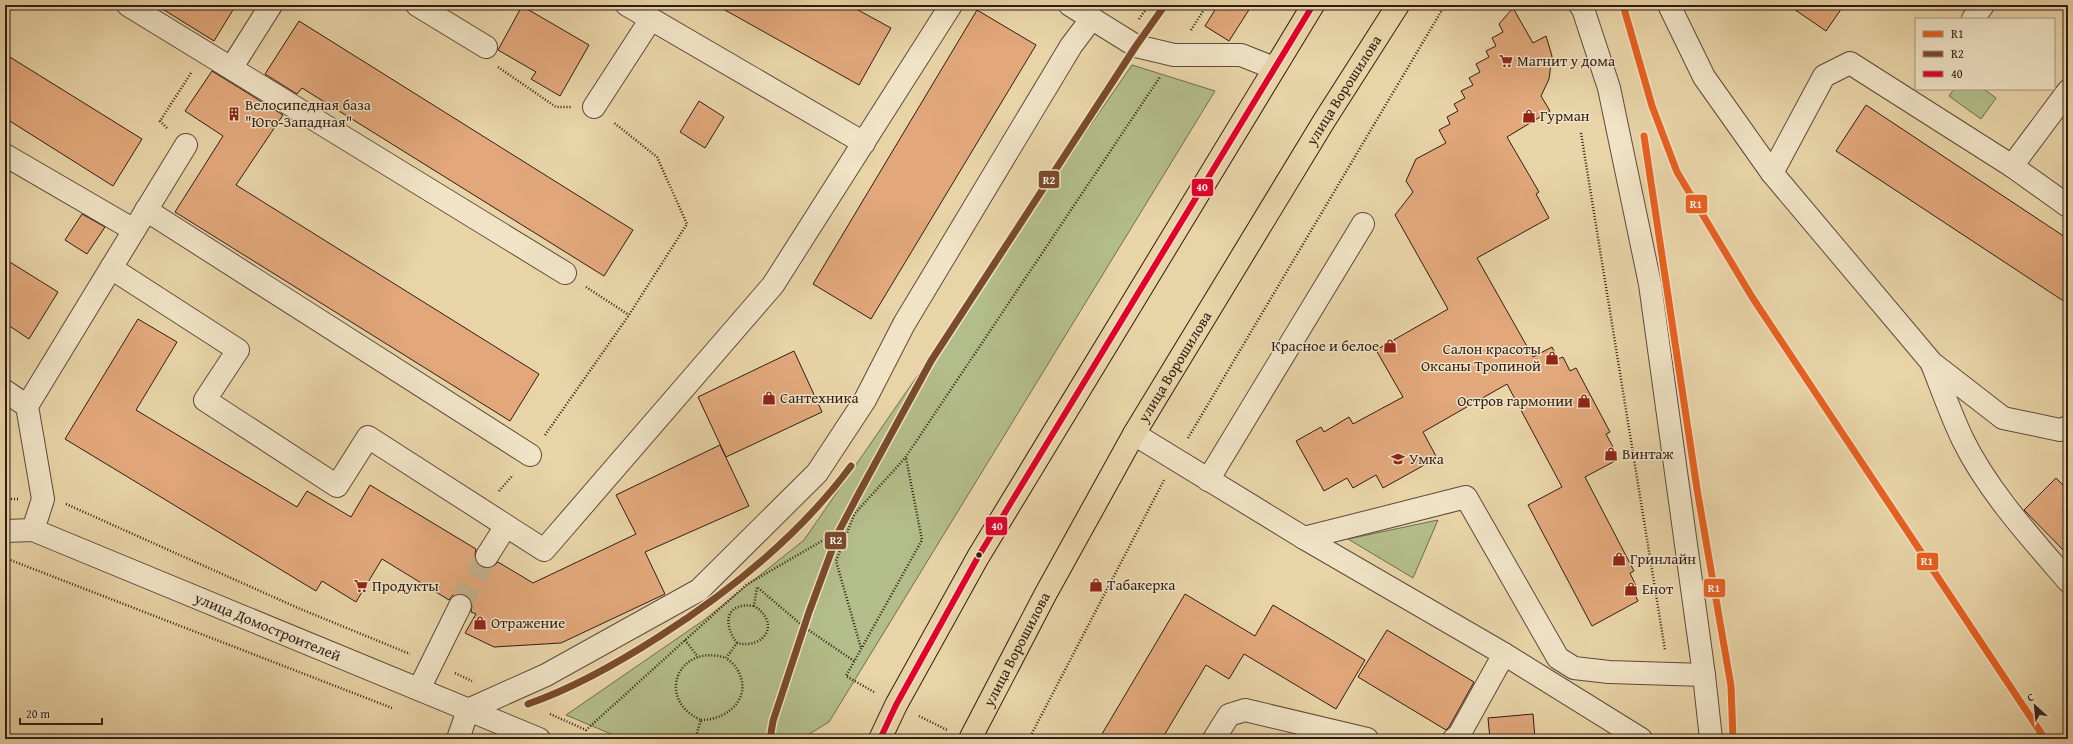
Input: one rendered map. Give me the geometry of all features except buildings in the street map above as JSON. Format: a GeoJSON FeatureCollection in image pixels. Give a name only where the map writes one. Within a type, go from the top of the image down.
{"type":"FeatureCollection","features":[{"type":"Feature","properties":{"kind":"main road"},"geometry":{"type":"LineString","coordinates":[[880,739],[896,705],[978,557],[1313,5]]}},
{"type":"Feature","properties":{"kind":"main road","name":"улица Ворошилова"},"geometry":{"type":"LineString","coordinates":[[961,736],[1045,595],[1134,434],[1331,109],[1398,5]]}},
{"type":"Feature","properties":{"kind":"street"},"geometry":{"type":"LineString","coordinates":[[128,5],[206,51],[565,273]]}},
{"type":"Feature","properties":{"kind":"street"},"geometry":{"type":"LineString","coordinates":[[232,67],[271,5]]}},
{"type":"Feature","properties":{"kind":"street"},"geometry":{"type":"LineString","coordinates":[[417,5],[486,47]]}},
{"type":"Feature","properties":{"kind":"street"},"geometry":{"type":"LineString","coordinates":[[627,5],[864,143]]}},
{"type":"Feature","properties":{"kind":"street"},"geometry":{"type":"LineString","coordinates":[[111,268],[238,350],[205,400],[337,486],[368,438],[544,550],[773,285],[951,5]]}},
{"type":"Feature","properties":{"kind":"street"},"geometry":{"type":"LineString","coordinates":[[1070,5],[1136,46],[1174,55],[1241,55],[1274,68]]}},
{"type":"Feature","properties":{"kind":"street"},"geometry":{"type":"LineString","coordinates":[[1669,5],[1704,77],[1772,173],[1932,363],[2003,418],[2060,430],[2068,427]]}},
{"type":"Feature","properties":{"kind":"street"},"geometry":{"type":"LineString","coordinates":[[1974,18],[1983,5]]}},
{"type":"Feature","properties":{"kind":"street"},"geometry":{"type":"LineString","coordinates":[[1583,6],[1609,88],[1650,284],[1704,675],[1711,739]]}},
{"type":"Feature","properties":{"kind":"street"},"geometry":{"type":"LineString","coordinates":[[458,739],[468,710],[546,675],[700,590],[817,473],[865,400],[904,324],[1071,46],[1092,18]]}},
{"type":"Feature","properties":{"kind":"street"},"geometry":{"type":"LineString","coordinates":[[594,107],[651,19]]}},
{"type":"Feature","properties":{"kind":"street"},"geometry":{"type":"LineString","coordinates":[[1772,173],[1824,76],[1850,63],[2012,166],[2068,206]]}},
{"type":"Feature","properties":{"kind":"street"},"geometry":{"type":"LineString","coordinates":[[2012,166],[2068,91]]}},
{"type":"Feature","properties":{"kind":"street"},"geometry":{"type":"LineString","coordinates":[[34,530],[43,499],[27,406],[186,145]]}},
{"type":"Feature","properties":{"kind":"street"},"geometry":{"type":"LineString","coordinates":[[5,155],[134,230]]}},
{"type":"Feature","properties":{"kind":"street"},"geometry":{"type":"LineString","coordinates":[[146,210],[530,455]]}},
{"type":"Feature","properties":{"kind":"street"},"geometry":{"type":"LineString","coordinates":[[1208,480],[1363,224]]}},
{"type":"Feature","properties":{"kind":"street"},"geometry":{"type":"LineString","coordinates":[[1932,363],[1963,440],[1980,468],[2015,520],[2068,581]]}},
{"type":"Feature","properties":{"kind":"street"},"geometry":{"type":"LineString","coordinates":[[5,392],[27,406]]}},
{"type":"Feature","properties":{"kind":"street"},"geometry":{"type":"LineString","coordinates":[[1134,434],[1304,538],[1504,654],[1616,731],[1641,739]]}},
{"type":"Feature","properties":{"kind":"street"},"geometry":{"type":"LineString","coordinates":[[1304,538],[1466,497],[1558,658],[1574,668],[1609,672],[1704,675]]}},
{"type":"Feature","properties":{"kind":"street"},"geometry":{"type":"LineString","coordinates":[[488,556],[506,526]]}},
{"type":"Feature","properties":{"kind":"street","name":"улица Домостроителей"},"geometry":{"type":"LineString","coordinates":[[5,531],[34,530],[419,689],[532,738]]}},
{"type":"Feature","properties":{"kind":"street"},"geometry":{"type":"LineString","coordinates":[[419,689],[460,606]]}},
{"type":"Feature","properties":{"kind":"street"},"geometry":{"type":"LineString","coordinates":[[1457,738],[1504,654]]}},
{"type":"Feature","properties":{"kind":"street"},"geometry":{"type":"LineString","coordinates":[[1214,739],[1230,715],[1245,710],[1368,739]]}},
{"type":"Feature","properties":{"kind":"path"},"geometry":{"type":"LineString","coordinates":[[545,712],[586,730],[746,584],[839,531],[855,514],[905,458],[1207,5]]}},
{"type":"Feature","properties":{"kind":"path"},"geometry":{"type":"LineString","coordinates":[[1028,739],[1175,459],[1445,5]]}},
{"type":"Feature","properties":{"kind":"path"},"geometry":{"type":"LineString","coordinates":[[482,510],[530,455],[629,315],[687,224],[657,157],[594,107],[556,107],[495,65],[486,47]]}},
{"type":"Feature","properties":{"kind":"path"},"geometry":{"type":"LineString","coordinates":[[186,145],[160,121],[206,51]]}},
{"type":"Feature","properties":{"kind":"path"},"geometry":{"type":"LineString","coordinates":[[1581,133],[1669,674]]}},
{"type":"Feature","properties":{"kind":"path"},"geometry":{"type":"LineString","coordinates":[[565,273],[629,315]]}},
{"type":"Feature","properties":{"kind":"path"},"geometry":{"type":"LineString","coordinates":[[905,458],[922,540],[846,676],[896,705],[961,736]]}},
{"type":"Feature","properties":{"kind":"path"},"geometry":{"type":"LineString","coordinates":[[43,499],[69,504],[298,608],[503,694]]}},
{"type":"Feature","properties":{"kind":"path"},"geometry":{"type":"LineString","coordinates":[[855,514],[836,561],[862,648]]}},
{"type":"Feature","properties":{"kind":"path"},"geometry":{"type":"LineString","coordinates":[[5,558],[400,711]]}},
{"type":"Feature","properties":{"kind":"path"},"geometry":{"type":"LineString","coordinates":[[754,606],[757,587],[804,626],[854,662]]}},
{"type":"Feature","properties":{"kind":"path"},"geometry":{"type":"LineString","coordinates":[[745,605],[754,606],[765,615],[768,624],[767,634],[761,640],[752,643],[737,643],[728,625],[728,616],[734,608],[745,605]]}},
{"type":"Feature","properties":{"kind":"path"},"geometry":{"type":"LineString","coordinates":[[685,640],[698,656]]}},
{"type":"Feature","properties":{"kind":"path"},"geometry":{"type":"LineString","coordinates":[[726,658],[737,643]]}},
{"type":"Feature","properties":{"kind":"path"},"geometry":{"type":"LineString","coordinates":[[716,654],[726,658],[737,668],[741,677],[743,688],[739,699],[727,713],[711,720],[701,720],[685,711],[675,688],[681,669],[688,661],[698,656],[716,654]]}},
{"type":"Feature","properties":{"kind":"path"},"geometry":{"type":"LineString","coordinates":[[695,739],[701,720]]}},
{"type":"Feature","properties":{"kind":"green space"},"geometry":{"type":"Polygon","coordinates":[[[1132,65],[1215,91],[829,722],[801,739],[623,739],[566,715],[704,620],[804,540],[1132,65]]]}},
{"type":"Feature","properties":{"kind":"green space"},"geometry":{"type":"Polygon","coordinates":[[[1953,90],[1985,90],[1996,98],[1981,119],[1949,96],[1953,90]]]}},
{"type":"Feature","properties":{"kind":"green space"},"geometry":{"type":"Polygon","coordinates":[[[1438,520],[1413,578],[1348,539],[1438,520]]]}},
{"type":"Feature","properties":{"kind":"tunnel"},"geometry":{"type":"LineString","coordinates":[[460,606],[487,556]]}},
{"type":"Feature","properties":{"kind":"transit line","name":"R2"},"geometry":{"type":"LineString","coordinates":[[770,739],[773,721],[809,612],[839,531],[859,493],[931,361],[1136,46],[1165,5]]}},
{"type":"Feature","properties":{"kind":"transit line","name":"40"},"geometry":{"type":"LineString","coordinates":[[880,739],[896,705],[978,557],[1313,5]]}},
{"type":"Feature","properties":{"kind":"transit line","name":"R1"},"geometry":{"type":"LineString","coordinates":[[1623,5],[1652,106],[1677,172],[1752,297],[2045,739]]}},
{"type":"Feature","properties":{"kind":"transit line","name":"R1"},"geometry":{"type":"LineString","coordinates":[[1644,136],[1697,489],[1731,686],[1733,739]]}},
{"type":"Feature","properties":{"kind":"transit line","name":"R2"},"geometry":{"type":"LineString","coordinates":[[528,704],[579,683],[612,665],[660,636],[713,600],[763,560],[787,538],[831,492],[851,466]]}},
{"type":"Feature","properties":{"kind":"place","name":"Магнит у дома"},"geometry":{"type":"Point","coordinates":[1506,61]}},
{"type":"Feature","properties":{"kind":"place","name":"Велосипедная база \"Юго-Западная\""},"geometry":{"type":"Point","coordinates":[234,114]}},
{"type":"Feature","properties":{"kind":"place","name":"Гурман"},"geometry":{"type":"Point","coordinates":[1529,116]}},
{"type":"Feature","properties":{"kind":"place","name":"Красное и белое"},"geometry":{"type":"Point","coordinates":[1390,346]}},
{"type":"Feature","properties":{"kind":"place","name":"Салон красоты Оксаны Тропиной"},"geometry":{"type":"Point","coordinates":[1552,358]}},
{"type":"Feature","properties":{"kind":"place","name":"Сантехника"},"geometry":{"type":"Point","coordinates":[769,398]}},
{"type":"Feature","properties":{"kind":"place","name":"Остров гармонии"},"geometry":{"type":"Point","coordinates":[1584,401]}},
{"type":"Feature","properties":{"kind":"place","name":"Винтаж"},"geometry":{"type":"Point","coordinates":[1611,454]}},
{"type":"Feature","properties":{"kind":"place","name":"Умка"},"geometry":{"type":"Point","coordinates":[1398,459]}},
{"type":"Feature","properties":{"kind":"place","name":"Гринлайн"},"geometry":{"type":"Point","coordinates":[1619,559]}},
{"type":"Feature","properties":{"kind":"place","name":"Табакерка"},"geometry":{"type":"Point","coordinates":[1096,585]}},
{"type":"Feature","properties":{"kind":"place","name":"Продукты"},"geometry":{"type":"Point","coordinates":[361,586]}},
{"type":"Feature","properties":{"kind":"place","name":"Енот"},"geometry":{"type":"Point","coordinates":[1631,589]}},
{"type":"Feature","properties":{"kind":"place","name":"Отражение"},"geometry":{"type":"Point","coordinates":[480,623]}}]}
